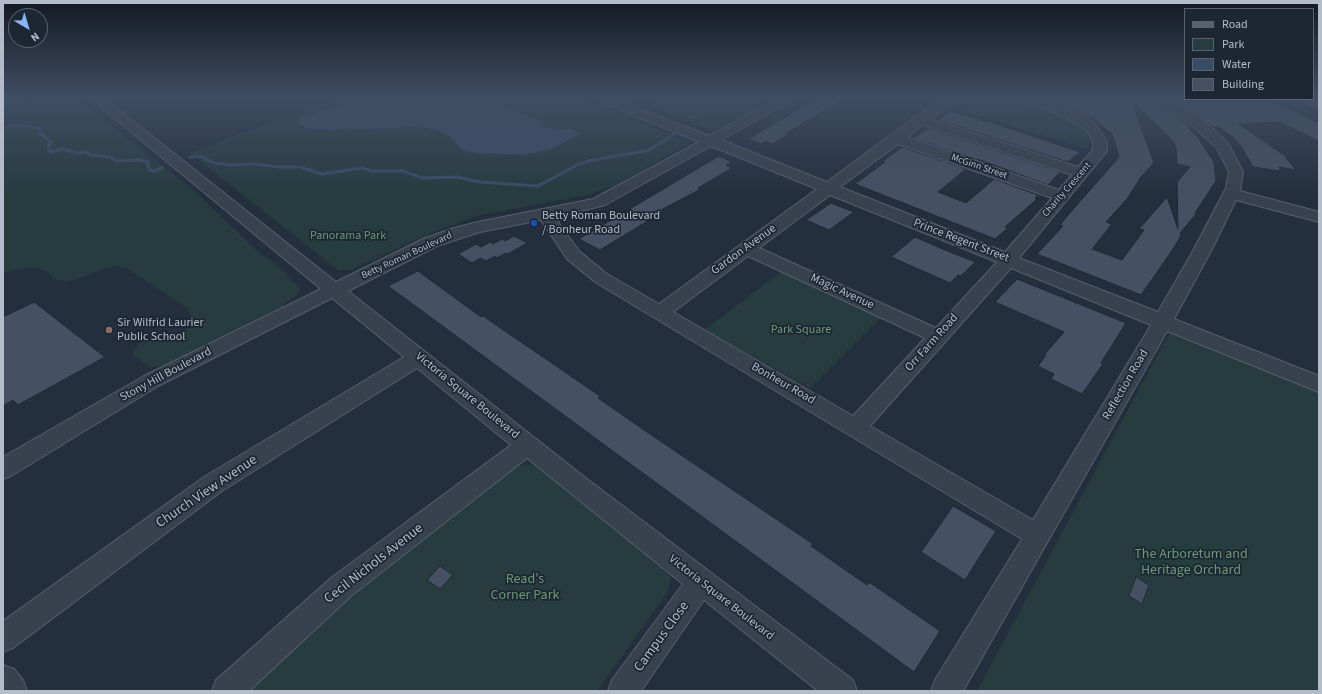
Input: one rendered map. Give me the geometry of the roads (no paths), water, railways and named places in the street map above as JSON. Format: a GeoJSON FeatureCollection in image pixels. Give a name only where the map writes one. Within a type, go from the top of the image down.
{"type":"FeatureCollection","features":[{"type":"Feature","properties":{"kind":"street","name":"Victoria Square Boulevard"},"geometry":{"type":"LineString","coordinates":[[136,130],[528,445],[842,691]]}},
{"type":"Feature","properties":{"kind":"street","name":"Prince Regent Street"},"geometry":{"type":"LineString","coordinates":[[686,130],[828,189],[1008,259],[1319,384]]}},
{"type":"Feature","properties":{"kind":"street","name":"Betty Roman Boulevard"},"geometry":{"type":"LineString","coordinates":[[335,290],[444,237],[478,227],[582,207],[615,195],[728,130]]}},
{"type":"Feature","properties":{"kind":"street"},"geometry":{"type":"LineString","coordinates":[[828,189],[906,130]]}},
{"type":"Feature","properties":{"kind":"street"},"geometry":{"type":"LineString","coordinates":[[952,130],[1081,173]]}},
{"type":"Feature","properties":{"kind":"street","name":"Charity Crescent"},"geometry":{"type":"LineString","coordinates":[[1008,259],[1100,151],[1100,142],[1093,130]]}},
{"type":"Feature","properties":{"kind":"street","name":"Reflection Road"},"geometry":{"type":"LineString","coordinates":[[946,691],[1162,322],[1232,194],[1236,172],[1223,146],[1206,130]]}},
{"type":"Feature","properties":{"kind":"street","name":"McGinn Street"},"geometry":{"type":"LineString","coordinates":[[896,138],[1062,196]]}},
{"type":"Feature","properties":{"kind":"street","name":"Gardon Avenue"},"geometry":{"type":"LineString","coordinates":[[660,312],[828,189]]}},
{"type":"Feature","properties":{"kind":"street"},"geometry":{"type":"LineString","coordinates":[[1232,194],[1319,217]]}},
{"type":"Feature","properties":{"kind":"street","name":"Bonheur Road"},"geometry":{"type":"LineString","coordinates":[[547,214],[552,225],[573,255],[601,278],[1037,535]]}},
{"type":"Feature","properties":{"kind":"street","name":"Magic Avenue"},"geometry":{"type":"LineString","coordinates":[[746,248],[937,336]]}},
{"type":"Feature","properties":{"kind":"street","name":"Orr Farm Road"},"geometry":{"type":"LineString","coordinates":[[856,427],[1008,259]]}},
{"type":"Feature","properties":{"kind":"street","name":"Stony Hill Boulevard"},"geometry":{"type":"LineString","coordinates":[[3,469],[151,381],[335,290]]}},
{"type":"Feature","properties":{"kind":"street","name":"Church View Avenue"},"geometry":{"type":"LineString","coordinates":[[3,638],[213,484],[419,357]]}},
{"type":"Feature","properties":{"kind":"street","name":"Cecil Nichols Avenue"},"geometry":{"type":"LineString","coordinates":[[227,691],[342,587],[528,445]]}},
{"type":"Feature","properties":{"kind":"street","name":"Campus Close"},"geometry":{"type":"LineString","coordinates":[[623,691],[702,582]]}},
{"type":"Feature","properties":{"kind":"street"},"geometry":{"type":"LineString","coordinates":[[3,680],[12,691]]}},
{"type":"Feature","properties":{"kind":"water"},"geometry":{"type":"Polygon","coordinates":[[[440,130],[574,130],[573,132],[582,133],[552,149],[525,155],[474,153],[462,150],[451,137],[440,130]]]}},
{"type":"Feature","properties":{"kind":"waterway"},"geometry":{"type":"LineString","coordinates":[[40,130],[40,133],[51,142],[48,147],[50,152],[64,149],[77,153],[86,152],[91,155],[112,157],[112,159],[118,161],[139,160],[148,162],[149,170],[154,171],[162,168]]}},
{"type":"Feature","properties":{"kind":"waterway"},"geometry":{"type":"LineString","coordinates":[[190,157],[200,156],[214,163],[231,165],[255,164],[280,167],[300,167],[322,174],[362,168],[372,171],[403,171],[422,178],[457,177],[480,182],[538,186],[577,165],[589,161],[649,150],[674,134]]}},
{"type":"Feature","properties":{"kind":"place","name":"Betty Roman Boulevard / Bonheur Road"},"geometry":{"type":"Point","coordinates":[534,223]}},
{"type":"Feature","properties":{"kind":"place","name":"Sir Wilfrid Laurier Public School"},"geometry":{"type":"Point","coordinates":[109,330]}},
{"type":"Feature","properties":{"kind":"park label","name":"Panorama Park"},"geometry":{"type":"Point","coordinates":[348,236]}},
{"type":"Feature","properties":{"kind":"park label","name":"Park Square"},"geometry":{"type":"Point","coordinates":[801,330]}},
{"type":"Feature","properties":{"kind":"park label","name":"The Arboretum and Heritage Orchard"},"geometry":{"type":"Point","coordinates":[1191,564]}},
{"type":"Feature","properties":{"kind":"park label","name":"Read's Corner Park"},"geometry":{"type":"Point","coordinates":[525,588]}}]}
